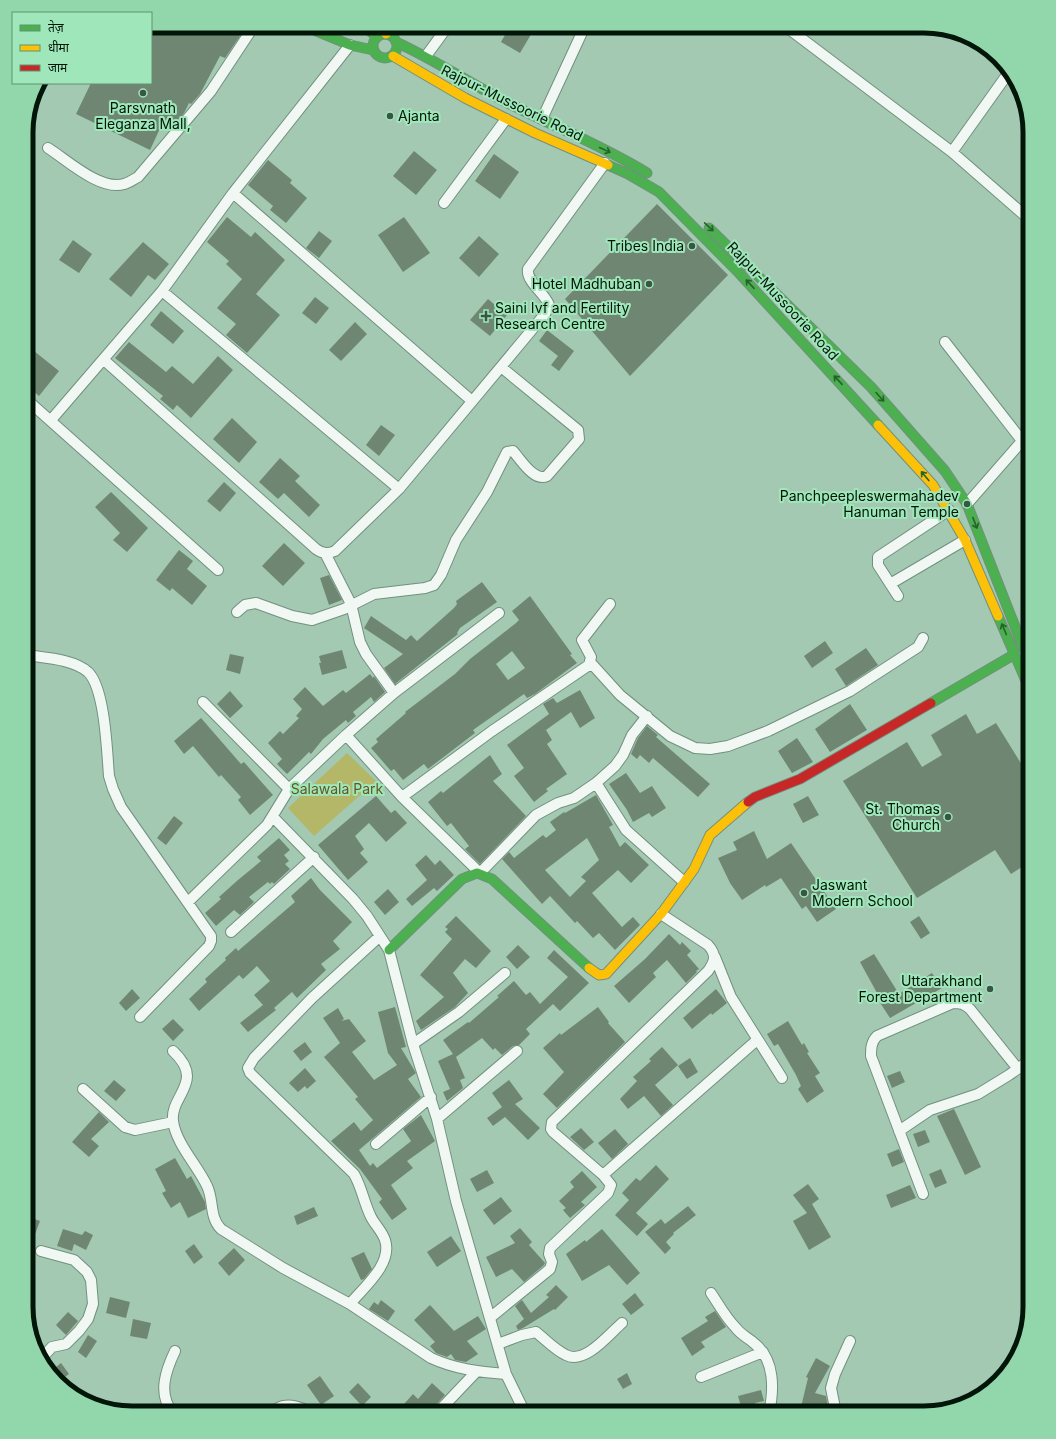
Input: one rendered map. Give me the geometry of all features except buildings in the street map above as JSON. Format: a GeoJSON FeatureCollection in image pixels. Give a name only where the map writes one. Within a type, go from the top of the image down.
{"type":"FeatureCollection","features":[{"type":"Feature","properties":{"kind":"main road"},"geometry":{"type":"LineString","coordinates":[[321,33],[350,45],[373,50],[384,59],[393,56],[396,52],[396,42],[394,38],[383,33]]}},
{"type":"Feature","properties":{"kind":"main road"},"geometry":{"type":"LineString","coordinates":[[373,50],[374,41],[380,33]]}},
{"type":"Feature","properties":{"kind":"main road","name":"Rajpur-Mussoorie Road"},"geometry":{"type":"LineString","coordinates":[[396,42],[426,56],[466,81],[623,158],[644,170],[687,207]]}},
{"type":"Feature","properties":{"kind":"main road","name":"Rajpur-Mussoorie Road"},"geometry":{"type":"LineString","coordinates":[[393,56],[465,98],[506,119],[605,163],[643,182],[659,192],[739,273],[933,485],[949,510],[965,540],[1023,673]]}},
{"type":"Feature","properties":{"kind":"main road","name":"Rajpur-Mussoorie Road"},"geometry":{"type":"LineString","coordinates":[[704,222],[871,387],[933,456],[967,504],[1023,647]]}},
{"type":"Feature","properties":{"kind":"main road"},"geometry":{"type":"LineString","coordinates":[[389,950],[462,879],[471,873],[480,873],[492,879],[592,971],[599,975],[606,974],[661,914],[694,869],[706,840],[750,800],[800,779],[1015,654]]}},
{"type":"Feature","properties":{"kind":"street"},"geometry":{"type":"LineString","coordinates":[[48,148],[100,182],[114,185],[124,184],[138,177],[211,91],[249,33]]}},
{"type":"Feature","properties":{"kind":"street"},"geometry":{"type":"LineString","coordinates":[[426,56],[443,33]]}},
{"type":"Feature","properties":{"kind":"street"},"geometry":{"type":"LineString","coordinates":[[542,119],[582,33]]}},
{"type":"Feature","properties":{"kind":"street"},"geometry":{"type":"LineString","coordinates":[[795,33],[952,152],[1023,214]]}},
{"type":"Feature","properties":{"kind":"street"},"geometry":{"type":"LineString","coordinates":[[51,420],[162,291],[233,193],[350,45]]}},
{"type":"Feature","properties":{"kind":"street"},"geometry":{"type":"LineString","coordinates":[[952,152],[1006,76]]}},
{"type":"Feature","properties":{"kind":"street"},"geometry":{"type":"LineString","coordinates":[[444,203],[506,119]]}},
{"type":"Feature","properties":{"kind":"street"},"geometry":{"type":"LineString","coordinates":[[104,360],[316,549],[326,553],[335,551],[399,489],[545,314],[548,305],[547,300],[529,277],[528,269],[605,163]]}},
{"type":"Feature","properties":{"kind":"street"},"geometry":{"type":"LineString","coordinates":[[233,193],[472,401]]}},
{"type":"Feature","properties":{"kind":"street"},"geometry":{"type":"LineString","coordinates":[[162,291],[399,489]]}},
{"type":"Feature","properties":{"kind":"street"},"geometry":{"type":"LineString","coordinates":[[945,342],[1023,442],[967,504]]}},
{"type":"Feature","properties":{"kind":"street"},"geometry":{"type":"LineString","coordinates":[[237,612],[245,605],[256,603],[292,616],[312,620],[344,609],[351,604],[378,593],[425,588],[434,585],[442,575],[456,540],[487,492],[507,452],[513,451],[535,476],[544,478],[579,439],[578,430],[501,367]]}},
{"type":"Feature","properties":{"kind":"street"},"geometry":{"type":"LineString","coordinates":[[33,405],[218,570]]}},
{"type":"Feature","properties":{"kind":"street"},"geometry":{"type":"LineString","coordinates":[[898,596],[878,565],[878,557],[949,510]]}},
{"type":"Feature","properties":{"kind":"street"},"geometry":{"type":"LineString","coordinates":[[890,584],[965,540]]}},
{"type":"Feature","properties":{"kind":"street"},"geometry":{"type":"LineString","coordinates":[[326,553],[351,604],[360,642],[366,654],[394,693]]}},
{"type":"Feature","properties":{"kind":"street"},"geometry":{"type":"LineString","coordinates":[[610,604],[582,640],[591,657],[591,663],[620,695],[670,736],[695,748],[710,749],[728,746],[768,730],[850,691],[918,647],[923,638]]}},
{"type":"Feature","properties":{"kind":"street"},"geometry":{"type":"LineString","coordinates":[[188,902],[273,817],[281,800],[289,789],[346,735],[394,693],[499,613]]}},
{"type":"Feature","properties":{"kind":"street"},"geometry":{"type":"LineString","coordinates":[[33,656],[70,663],[88,672],[94,680],[99,694],[112,789],[120,807],[209,932],[211,941],[209,946],[140,1017]]}},
{"type":"Feature","properties":{"kind":"street"},"geometry":{"type":"LineString","coordinates":[[402,797],[492,731],[591,663]]}},
{"type":"Feature","properties":{"kind":"street"},"geometry":{"type":"LineString","coordinates":[[203,702],[289,789]]}},
{"type":"Feature","properties":{"kind":"street"},"geometry":{"type":"LineString","coordinates":[[346,735],[402,797],[480,873],[536,815],[554,805],[574,798],[596,783],[620,761],[632,735],[646,716]]}},
{"type":"Feature","properties":{"kind":"street"},"geometry":{"type":"LineString","coordinates":[[596,783],[626,830],[635,840],[684,882]]}},
{"type":"Feature","properties":{"kind":"street"},"geometry":{"type":"LineString","coordinates":[[273,817],[314,856],[353,899],[389,950],[413,1044],[437,1119],[456,1201],[491,1317],[506,1374],[522,1406]]}},
{"type":"Feature","properties":{"kind":"street"},"geometry":{"type":"LineString","coordinates":[[231,932],[314,856]]}},
{"type":"Feature","properties":{"kind":"street"},"geometry":{"type":"LineString","coordinates":[[661,914],[713,951],[731,998],[782,1078]]}},
{"type":"Feature","properties":{"kind":"street"},"geometry":{"type":"LineString","coordinates":[[350,1304],[385,1260],[387,1248],[385,1240],[371,1217],[361,1185],[354,1174],[250,1073],[248,1068],[254,1058],[312,998],[380,936]]}},
{"type":"Feature","properties":{"kind":"street"},"geometry":{"type":"LineString","coordinates":[[491,1317],[551,1267],[552,1262],[548,1254],[550,1248],[608,1193],[611,1185],[603,1175],[553,1132],[551,1129],[552,1122],[708,971],[714,963],[715,957]]}},
{"type":"Feature","properties":{"kind":"street"},"geometry":{"type":"LineString","coordinates":[[413,1044],[459,1012],[505,973]]}},
{"type":"Feature","properties":{"kind":"street"},"geometry":{"type":"LineString","coordinates":[[923,1194],[871,1056],[871,1048],[877,1036],[953,1003],[964,1004],[970,1009],[1018,1068]]}},
{"type":"Feature","properties":{"kind":"street"},"geometry":{"type":"LineString","coordinates":[[603,1175],[757,1040]]}},
{"type":"Feature","properties":{"kind":"street"},"geometry":{"type":"LineString","coordinates":[[173,1051],[182,1060],[187,1078],[173,1115],[173,1122],[189,1158],[210,1191],[212,1212],[218,1225],[283,1268],[350,1304],[431,1358],[443,1364],[476,1372],[506,1374]]}},
{"type":"Feature","properties":{"kind":"street"},"geometry":{"type":"LineString","coordinates":[[437,1119],[517,1051]]}},
{"type":"Feature","properties":{"kind":"street"},"geometry":{"type":"LineString","coordinates":[[899,1131],[930,1110],[978,1094],[1023,1065]]}},
{"type":"Feature","properties":{"kind":"street"},"geometry":{"type":"LineString","coordinates":[[83,1089],[125,1128],[135,1130],[173,1122]]}},
{"type":"Feature","properties":{"kind":"street"},"geometry":{"type":"LineString","coordinates":[[376,1144],[431,1097]]}},
{"type":"Feature","properties":{"kind":"street"},"geometry":{"type":"LineString","coordinates":[[41,1251],[74,1260],[87,1272],[90,1280],[93,1304],[88,1319],[79,1331],[66,1344],[52,1347],[45,1354]]}},
{"type":"Feature","properties":{"kind":"street"},"geometry":{"type":"LineString","coordinates":[[711,1293],[735,1328],[763,1352],[768,1363],[772,1380],[770,1406]]}},
{"type":"Feature","properties":{"kind":"street"},"geometry":{"type":"LineString","coordinates":[[498,1344],[522,1335],[536,1332],[567,1356],[575,1358],[589,1353],[622,1323]]}},
{"type":"Feature","properties":{"kind":"street"},"geometry":{"type":"LineString","coordinates":[[835,1406],[831,1388],[835,1374],[850,1341]]}},
{"type":"Feature","properties":{"kind":"street"},"geometry":{"type":"LineString","coordinates":[[170,1406],[166,1399],[164,1380],[167,1368],[175,1350]]}},
{"type":"Feature","properties":{"kind":"street"},"geometry":{"type":"LineString","coordinates":[[701,1377],[763,1352]]}},
{"type":"Feature","properties":{"kind":"street"},"geometry":{"type":"LineString","coordinates":[[444,1406],[476,1372]]}},
{"type":"Feature","properties":{"kind":"green space","name":"Salawala Park"},"geometry":{"type":"Polygon","coordinates":[[[347,753],[376,781],[314,836],[288,808],[347,753]]]}},
{"type":"Feature","properties":{"kind":"traffic: fast"},"geometry":{"type":"LineString","coordinates":[[321,33],[350,45],[373,50]]}},
{"type":"Feature","properties":{"kind":"traffic: fast"},"geometry":{"type":"LineString","coordinates":[[372,33],[377,37]]}},
{"type":"Feature","properties":{"kind":"traffic: fast"},"geometry":{"type":"LineString","coordinates":[[385,34],[394,37],[397,46],[394,55],[385,58],[376,55],[373,46],[376,37],[385,34]]}},
{"type":"Feature","properties":{"kind":"traffic: fast"},"geometry":{"type":"LineString","coordinates":[[396,42],[499,98],[598,146],[647,173]]}},
{"type":"Feature","properties":{"kind":"traffic: fast"},"geometry":{"type":"LineString","coordinates":[[608,165],[628,174],[659,192],[739,273],[878,425]]}},
{"type":"Feature","properties":{"kind":"traffic: fast"},"geometry":{"type":"LineString","coordinates":[[709,228],[871,387],[945,471],[967,504],[1023,647]]}},
{"type":"Feature","properties":{"kind":"traffic: fast"},"geometry":{"type":"LineString","coordinates":[[998,616],[1023,674]]}},
{"type":"Feature","properties":{"kind":"traffic: fast"},"geometry":{"type":"LineString","coordinates":[[931,703],[1015,654]]}},
{"type":"Feature","properties":{"kind":"traffic: fast"},"geometry":{"type":"LineString","coordinates":[[389,950],[462,879],[477,873],[492,879],[589,968]]}},
{"type":"Feature","properties":{"kind":"traffic: slow"},"geometry":{"type":"LineString","coordinates":[[393,56],[465,98],[535,133],[608,165]]}},
{"type":"Feature","properties":{"kind":"traffic: slow"},"geometry":{"type":"LineString","coordinates":[[878,425],[933,485],[965,540],[998,616]]}},
{"type":"Feature","properties":{"kind":"traffic: slow"},"geometry":{"type":"LineString","coordinates":[[589,968],[599,975],[606,974],[661,914],[694,869],[710,835],[748,802]]}},
{"type":"Feature","properties":{"kind":"traffic: jam"},"geometry":{"type":"LineString","coordinates":[[748,802],[755,797],[800,779],[931,703]]}},
{"type":"Feature","properties":{"kind":"place","name":"Parsvnath Eleganza Mall,"},"geometry":{"type":"Point","coordinates":[143,93]}},
{"type":"Feature","properties":{"kind":"place","name":"Ajanta"},"geometry":{"type":"Point","coordinates":[390,116]}},
{"type":"Feature","properties":{"kind":"place","name":"Tribes India"},"geometry":{"type":"Point","coordinates":[692,246]}},
{"type":"Feature","properties":{"kind":"place","name":"Hotel Madhuban"},"geometry":{"type":"Point","coordinates":[649,284]}},
{"type":"Feature","properties":{"kind":"place","name":"Saini Ivf and Fertility Research Centre"},"geometry":{"type":"Point","coordinates":[486,316]}},
{"type":"Feature","properties":{"kind":"place","name":"Panchpeepleswermahadev Hanuman Temple"},"geometry":{"type":"Point","coordinates":[967,504]}},
{"type":"Feature","properties":{"kind":"place","name":"St. Thomas Church"},"geometry":{"type":"Point","coordinates":[948,817]}},
{"type":"Feature","properties":{"kind":"place","name":"Jaswant Modern School"},"geometry":{"type":"Point","coordinates":[804,893]}},
{"type":"Feature","properties":{"kind":"place","name":"Uttarakhand Forest Department"},"geometry":{"type":"Point","coordinates":[990,989]}}]}
